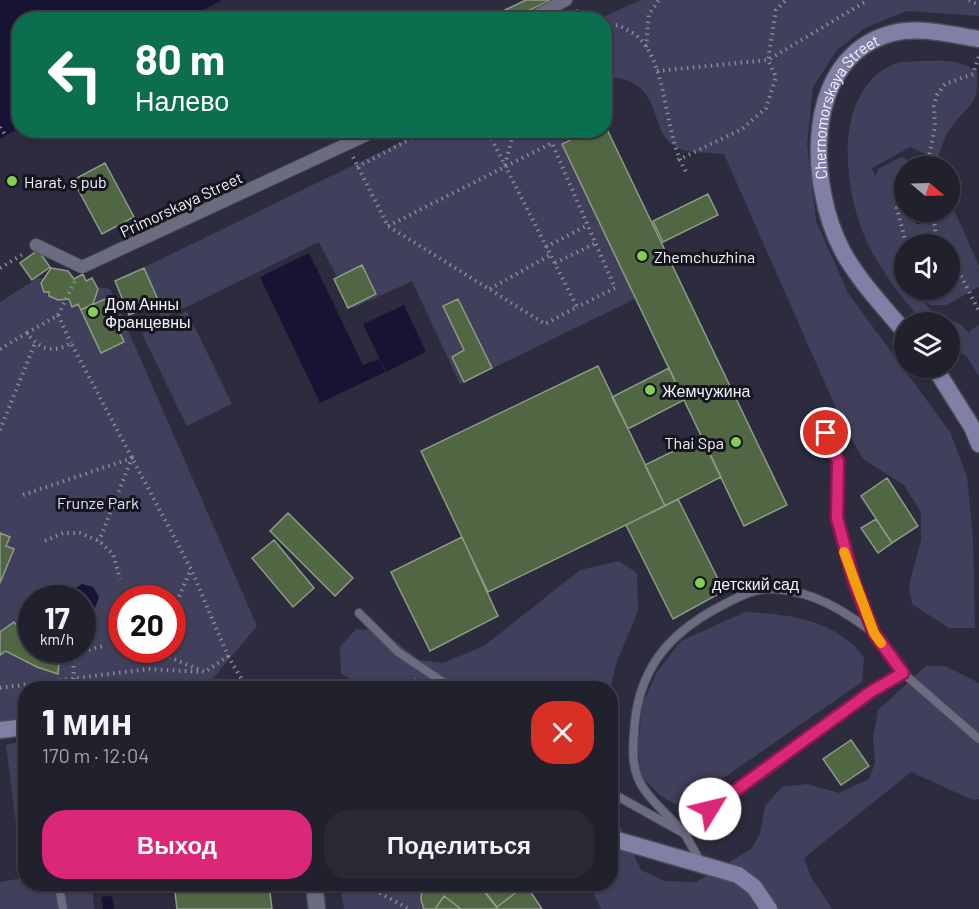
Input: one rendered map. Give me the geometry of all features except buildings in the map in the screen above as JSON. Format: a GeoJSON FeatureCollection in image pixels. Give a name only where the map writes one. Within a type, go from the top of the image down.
{"type":"FeatureCollection","features":[{"type":"Feature","properties":{"kind":"main road","name":"Chernomorskaya Street"},"geometry":{"type":"LineString","coordinates":[[894,319],[862,280],[843,251],[829,217],[822,181],[820,145],[827,94],[834,77],[852,53],[892,33],[918,31],[979,39]]}},
{"type":"Feature","properties":{"kind":"main road"},"geometry":{"type":"LineString","coordinates":[[941,378],[972,427],[979,444]]}},
{"type":"Feature","properties":{"kind":"main road"},"geometry":{"type":"LineString","coordinates":[[0,730],[18,728]]}},
{"type":"Feature","properties":{"kind":"main road"},"geometry":{"type":"LineString","coordinates":[[618,840],[702,863],[747,880],[769,909]]}},
{"type":"Feature","properties":{"kind":"street"},"geometry":{"type":"LineString","coordinates":[[543,12],[566,0]]}},
{"type":"Feature","properties":{"kind":"street","name":"Primorskaya Street"},"geometry":{"type":"LineString","coordinates":[[82,267],[360,138]]}},
{"type":"Feature","properties":{"kind":"street"},"geometry":{"type":"LineString","coordinates":[[36,246],[82,267]]}},
{"type":"Feature","properties":{"kind":"street"},"geometry":{"type":"LineString","coordinates":[[315,891],[317,909]]}},
{"type":"Feature","properties":{"kind":"lane"},"geometry":{"type":"LineString","coordinates":[[826,433],[838,461],[836,493],[841,540],[874,633],[903,673],[979,739]]}},
{"type":"Feature","properties":{"kind":"lane"},"geometry":{"type":"LineString","coordinates":[[702,863],[685,834],[639,782],[633,751],[635,707],[643,684],[669,640],[696,619],[745,593],[774,589],[809,594],[840,608],[874,633]]}},
{"type":"Feature","properties":{"kind":"lane"},"geometry":{"type":"LineString","coordinates":[[359,614],[398,652],[442,681]]}},
{"type":"Feature","properties":{"kind":"lane"},"geometry":{"type":"LineString","coordinates":[[685,834],[719,802],[872,691],[903,673]]}},
{"type":"Feature","properties":{"kind":"lane"},"geometry":{"type":"LineString","coordinates":[[618,796],[685,834]]}},
{"type":"Feature","properties":{"kind":"lane"},"geometry":{"type":"LineString","coordinates":[[60,892],[63,909]]}},
{"type":"Feature","properties":{"kind":"path"},"geometry":{"type":"LineString","coordinates":[[646,48],[648,14],[659,0]]}},
{"type":"Feature","properties":{"kind":"path"},"geometry":{"type":"LineString","coordinates":[[678,160],[742,129],[766,108],[776,77],[768,60],[776,10],[786,0]]}},
{"type":"Feature","properties":{"kind":"path"},"geometry":{"type":"LineString","coordinates":[[657,71],[768,60],[867,0]]}},
{"type":"Feature","properties":{"kind":"path"},"geometry":{"type":"LineString","coordinates":[[969,0],[979,5]]}},
{"type":"Feature","properties":{"kind":"path"},"geometry":{"type":"LineString","coordinates":[[612,26],[618,25],[638,38],[646,48],[657,71],[678,160],[687,173]]}},
{"type":"Feature","properties":{"kind":"path"},"geometry":{"type":"LineString","coordinates":[[929,156],[935,127],[934,106],[937,94],[945,84],[973,74],[979,56]]}},
{"type":"Feature","properties":{"kind":"path"},"geometry":{"type":"LineString","coordinates":[[0,127],[6,136]]}},
{"type":"Feature","properties":{"kind":"path"},"geometry":{"type":"LineString","coordinates":[[388,226],[552,143],[615,288],[545,324],[388,226],[357,167],[413,138]]}},
{"type":"Feature","properties":{"kind":"path"},"geometry":{"type":"LineString","coordinates":[[491,138],[577,307]]}},
{"type":"Feature","properties":{"kind":"path"},"geometry":{"type":"LineString","coordinates":[[505,165],[512,138]]}},
{"type":"Feature","properties":{"kind":"path"},"geometry":{"type":"LineString","coordinates":[[546,247],[588,225]]}},
{"type":"Feature","properties":{"kind":"path"},"geometry":{"type":"LineString","coordinates":[[555,263],[596,243]]}},
{"type":"Feature","properties":{"kind":"path"},"geometry":{"type":"LineString","coordinates":[[0,268],[36,246]]}},
{"type":"Feature","properties":{"kind":"path"},"geometry":{"type":"LineString","coordinates":[[490,289],[550,255]]}},
{"type":"Feature","properties":{"kind":"path"},"geometry":{"type":"LineString","coordinates":[[0,349],[58,315],[82,267]]}},
{"type":"Feature","properties":{"kind":"path"},"geometry":{"type":"LineString","coordinates":[[960,273],[979,311]]}},
{"type":"Feature","properties":{"kind":"path"},"geometry":{"type":"LineString","coordinates":[[58,315],[190,569],[228,657],[243,681]]}},
{"type":"Feature","properties":{"kind":"path"},"geometry":{"type":"LineString","coordinates":[[27,333],[35,343],[48,349],[60,350],[71,343]]}},
{"type":"Feature","properties":{"kind":"path"},"geometry":{"type":"LineString","coordinates":[[0,430],[35,343]]}},
{"type":"Feature","properties":{"kind":"path"},"geometry":{"type":"LineString","coordinates":[[23,495],[132,458]]}},
{"type":"Feature","properties":{"kind":"path"},"geometry":{"type":"LineString","coordinates":[[99,541],[132,458]]}},
{"type":"Feature","properties":{"kind":"path"},"geometry":{"type":"LineString","coordinates":[[45,541],[63,533],[80,533],[99,541],[113,554],[120,579]]}},
{"type":"Feature","properties":{"kind":"path"},"geometry":{"type":"LineString","coordinates":[[183,585],[190,569]]}},
{"type":"Feature","properties":{"kind":"path"},"geometry":{"type":"LineString","coordinates":[[96,648],[103,646]]}},
{"type":"Feature","properties":{"kind":"path"},"geometry":{"type":"LineString","coordinates":[[65,681],[148,669],[205,672],[228,657]]}},
{"type":"Feature","properties":{"kind":"path"},"geometry":{"type":"LineString","coordinates":[[73,663],[74,680]]}},
{"type":"Feature","properties":{"kind":"path"},"geometry":{"type":"LineString","coordinates":[[185,663],[205,672]]}},
{"type":"Feature","properties":{"kind":"path"},"geometry":{"type":"LineString","coordinates":[[0,688],[18,686]]}},
{"type":"Feature","properties":{"kind":"path"},"geometry":{"type":"LineString","coordinates":[[377,891],[410,909]]}},
{"type":"Feature","properties":{"kind":"green space"},"geometry":{"type":"Polygon","coordinates":[[[641,0],[979,0],[979,16],[907,11],[865,28],[837,50],[813,87],[807,144],[816,221],[848,293],[894,356],[894,378],[910,378],[950,432],[967,477],[973,538],[975,628],[949,628],[912,604],[909,585],[921,540],[921,512],[904,485],[863,459],[843,424],[724,154],[694,152],[678,148],[668,141],[647,96],[638,86],[625,80],[612,78],[612,13],[641,0]]]}},
{"type":"Feature","properties":{"kind":"green space"},"geometry":{"type":"Polygon","coordinates":[[[902,62],[957,62],[977,72],[975,97],[950,129],[938,156],[930,156],[910,147],[872,168],[875,177],[878,169],[894,161],[894,222],[959,222],[979,266],[979,287],[960,297],[960,234],[894,234],[894,286],[864,235],[851,190],[848,139],[852,115],[861,93],[876,75],[902,62]]]}},
{"type":"Feature","properties":{"kind":"green space"},"geometry":{"type":"Polygon","coordinates":[[[409,138],[562,138],[635,299],[460,384],[412,281],[353,308],[319,242],[162,319],[141,269],[409,138]]]}},
{"type":"Feature","properties":{"kind":"green space","name":"Frunze Park"},"geometry":{"type":"Polygon","coordinates":[[[38,278],[110,289],[257,626],[211,681],[18,681],[18,722],[0,725],[0,302],[38,278]]]}},
{"type":"Feature","properties":{"kind":"green space"},"geometry":{"type":"Polygon","coordinates":[[[904,300],[923,300],[932,312],[914,312],[904,300]]]}},
{"type":"Feature","properties":{"kind":"green space"},"geometry":{"type":"Polygon","coordinates":[[[924,300],[955,300],[946,305],[930,305],[924,300]]]}},
{"type":"Feature","properties":{"kind":"green space"},"geometry":{"type":"Polygon","coordinates":[[[187,311],[232,404],[187,426],[142,334],[187,311]]]}},
{"type":"Feature","properties":{"kind":"green space"},"geometry":{"type":"Polygon","coordinates":[[[960,324],[970,334],[969,331],[979,325],[979,376],[967,357],[960,352],[960,324]]]}},
{"type":"Feature","properties":{"kind":"green space"},"geometry":{"type":"Polygon","coordinates":[[[619,561],[637,573],[638,611],[617,661],[612,681],[354,681],[341,674],[340,647],[356,629],[384,632],[419,660],[443,663],[484,646],[580,570],[619,561]]]}},
{"type":"Feature","properties":{"kind":"green space"},"geometry":{"type":"Polygon","coordinates":[[[745,612],[795,617],[826,627],[840,635],[864,657],[862,682],[696,797],[675,804],[661,796],[641,776],[638,748],[642,705],[657,672],[681,641],[745,612]]]}},
{"type":"Feature","properties":{"kind":"green space"},"geometry":{"type":"Polygon","coordinates":[[[926,666],[945,666],[979,683],[979,799],[973,800],[911,772],[804,858],[811,877],[832,909],[601,909],[592,891],[618,891],[618,822],[641,870],[665,881],[696,882],[751,849],[760,834],[765,806],[782,787],[807,784],[839,793],[869,779],[875,763],[873,739],[878,710],[926,666]]]}},
{"type":"Feature","properties":{"kind":"green space"},"geometry":{"type":"Polygon","coordinates":[[[18,742],[18,839],[6,745],[18,742]]]}},
{"type":"Feature","properties":{"kind":"green space"},"geometry":{"type":"Polygon","coordinates":[[[18,879],[18,891],[93,891],[94,909],[0,909],[0,882],[18,879]]]}},
{"type":"Feature","properties":{"kind":"green space"},"geometry":{"type":"Polygon","coordinates":[[[341,891],[422,891],[424,909],[344,909],[341,891]]]}},
{"type":"Feature","properties":{"kind":"shaded area"},"geometry":{"type":"Polygon","coordinates":[[[0,0],[223,0],[199,12],[12,12],[12,132],[0,139],[0,0]]]}},
{"type":"Feature","properties":{"kind":"shaded area"},"geometry":{"type":"Polygon","coordinates":[[[309,253],[363,365],[379,359],[385,372],[320,403],[260,277],[309,253]]]}},
{"type":"Feature","properties":{"kind":"shaded area"},"geometry":{"type":"Polygon","coordinates":[[[404,305],[426,352],[386,372],[363,324],[404,305]]]}},
{"type":"Feature","properties":{"kind":"shaded area"},"geometry":{"type":"Polygon","coordinates":[[[112,896],[114,909],[103,909],[101,897],[112,896]]]}},
{"type":"Feature","properties":{"kind":"slow traffic"},"geometry":{"type":"LineString","coordinates":[[844,552],[874,633],[881,643]]}},
{"type":"Feature","properties":{"kind":"place","name":"Harat, s pub"},"geometry":{"type":"Point","coordinates":[12,181]}},
{"type":"Feature","properties":{"kind":"place","name":"Zhemchuzhina"},"geometry":{"type":"Point","coordinates":[642,256]}},
{"type":"Feature","properties":{"kind":"place","name":"Дом Анны Францевны"},"geometry":{"type":"Point","coordinates":[93,312]}},
{"type":"Feature","properties":{"kind":"place","name":"Жемчужина"},"geometry":{"type":"Point","coordinates":[650,390]}},
{"type":"Feature","properties":{"kind":"place","name":"Thai Spa"},"geometry":{"type":"Point","coordinates":[736,442]}},
{"type":"Feature","properties":{"kind":"place","name":"детский сад"},"geometry":{"type":"Point","coordinates":[700,583]}},
{"type":"Feature","properties":{"kind":"route"},"geometry":{"type":"LineString","coordinates":[[710,809],[872,691],[903,673],[874,633],[854,582],[837,518],[838,461],[826,433]]}}]}
